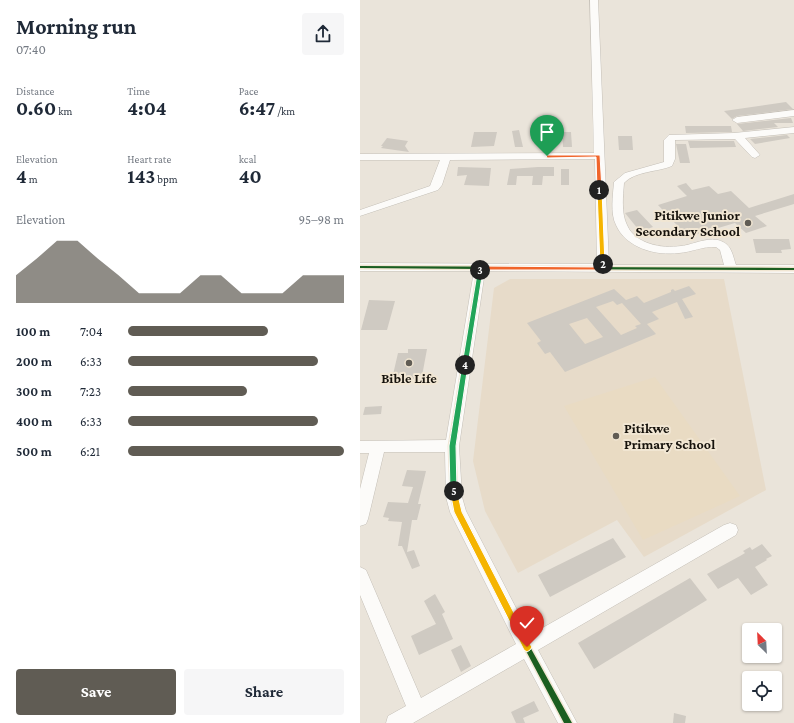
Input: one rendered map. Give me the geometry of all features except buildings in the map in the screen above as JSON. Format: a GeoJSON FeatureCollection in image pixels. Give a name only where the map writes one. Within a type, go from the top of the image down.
{"type":"FeatureCollection","features":[{"type":"Feature","properties":{"kind":"street"},"geometry":{"type":"LineString","coordinates":[[594,0],[598,156],[603,268]]}},
{"type":"Feature","properties":{"kind":"street"},"geometry":{"type":"LineString","coordinates":[[736,120],[776,114],[794,114]]}},
{"type":"Feature","properties":{"kind":"street"},"geometry":{"type":"LineString","coordinates":[[731,269],[725,249],[719,244],[666,250],[649,247],[632,238],[624,230],[620,223],[618,184],[622,178],[626,176],[668,164],[670,159],[669,140],[672,137],[738,136],[794,130]]}},
{"type":"Feature","properties":{"kind":"street"},"geometry":{"type":"LineString","coordinates":[[738,136],[755,155]]}},
{"type":"Feature","properties":{"kind":"street"},"geometry":{"type":"LineString","coordinates":[[360,157],[598,156]]}},
{"type":"Feature","properties":{"kind":"street"},"geometry":{"type":"LineString","coordinates":[[360,212],[434,188],[437,185],[446,157]]}},
{"type":"Feature","properties":{"kind":"street"},"geometry":{"type":"LineString","coordinates":[[360,267],[794,269]]}},
{"type":"Feature","properties":{"kind":"street"},"geometry":{"type":"LineString","coordinates":[[480,268],[452,446],[454,497],[458,512],[527,647],[568,723]]}},
{"type":"Feature","properties":{"kind":"street"},"geometry":{"type":"LineString","coordinates":[[360,447],[452,446]]}},
{"type":"Feature","properties":{"kind":"street"},"geometry":{"type":"LineString","coordinates":[[360,519],[378,447]]}},
{"type":"Feature","properties":{"kind":"street"},"geometry":{"type":"LineString","coordinates":[[396,723],[730,530]]}},
{"type":"Feature","properties":{"kind":"street"},"geometry":{"type":"LineString","coordinates":[[360,576],[417,710]]}},
{"type":"Feature","properties":{"kind":"shaded area","name":"Pitikwe Primary School"},"geometry":{"type":"Polygon","coordinates":[[[510,279],[724,279],[766,490],[644,557],[617,520],[518,573],[485,511],[473,461],[494,288],[510,279]]]}},
{"type":"Feature","properties":{"kind":"shaded area"},"geometry":{"type":"Polygon","coordinates":[[[655,377],[740,496],[643,540],[564,406],[655,377]]]}},
{"type":"Feature","properties":{"kind":"cycle path"},"geometry":{"type":"LineString","coordinates":[[360,267],[794,269]]}},
{"type":"Feature","properties":{"kind":"cycle path"},"geometry":{"type":"LineString","coordinates":[[480,268],[452,446],[454,497],[458,512],[527,647],[568,723]]}},
{"type":"Feature","properties":{"kind":"place","name":"Pitikwe Junior Secondary School"},"geometry":{"type":"Point","coordinates":[748,223]}},
{"type":"Feature","properties":{"kind":"place","name":"Bible Life"},"geometry":{"type":"Point","coordinates":[409,363]}},
{"type":"Feature","properties":{"kind":"place","name":"Pitikwe Primary School"},"geometry":{"type":"Point","coordinates":[616,436]}},
{"type":"Feature","properties":{"kind":"route"},"geometry":{"type":"LineString","coordinates":[[527,647],[458,512],[454,497],[452,446],[480,268],[603,268],[598,156],[547,156]]}}]}
